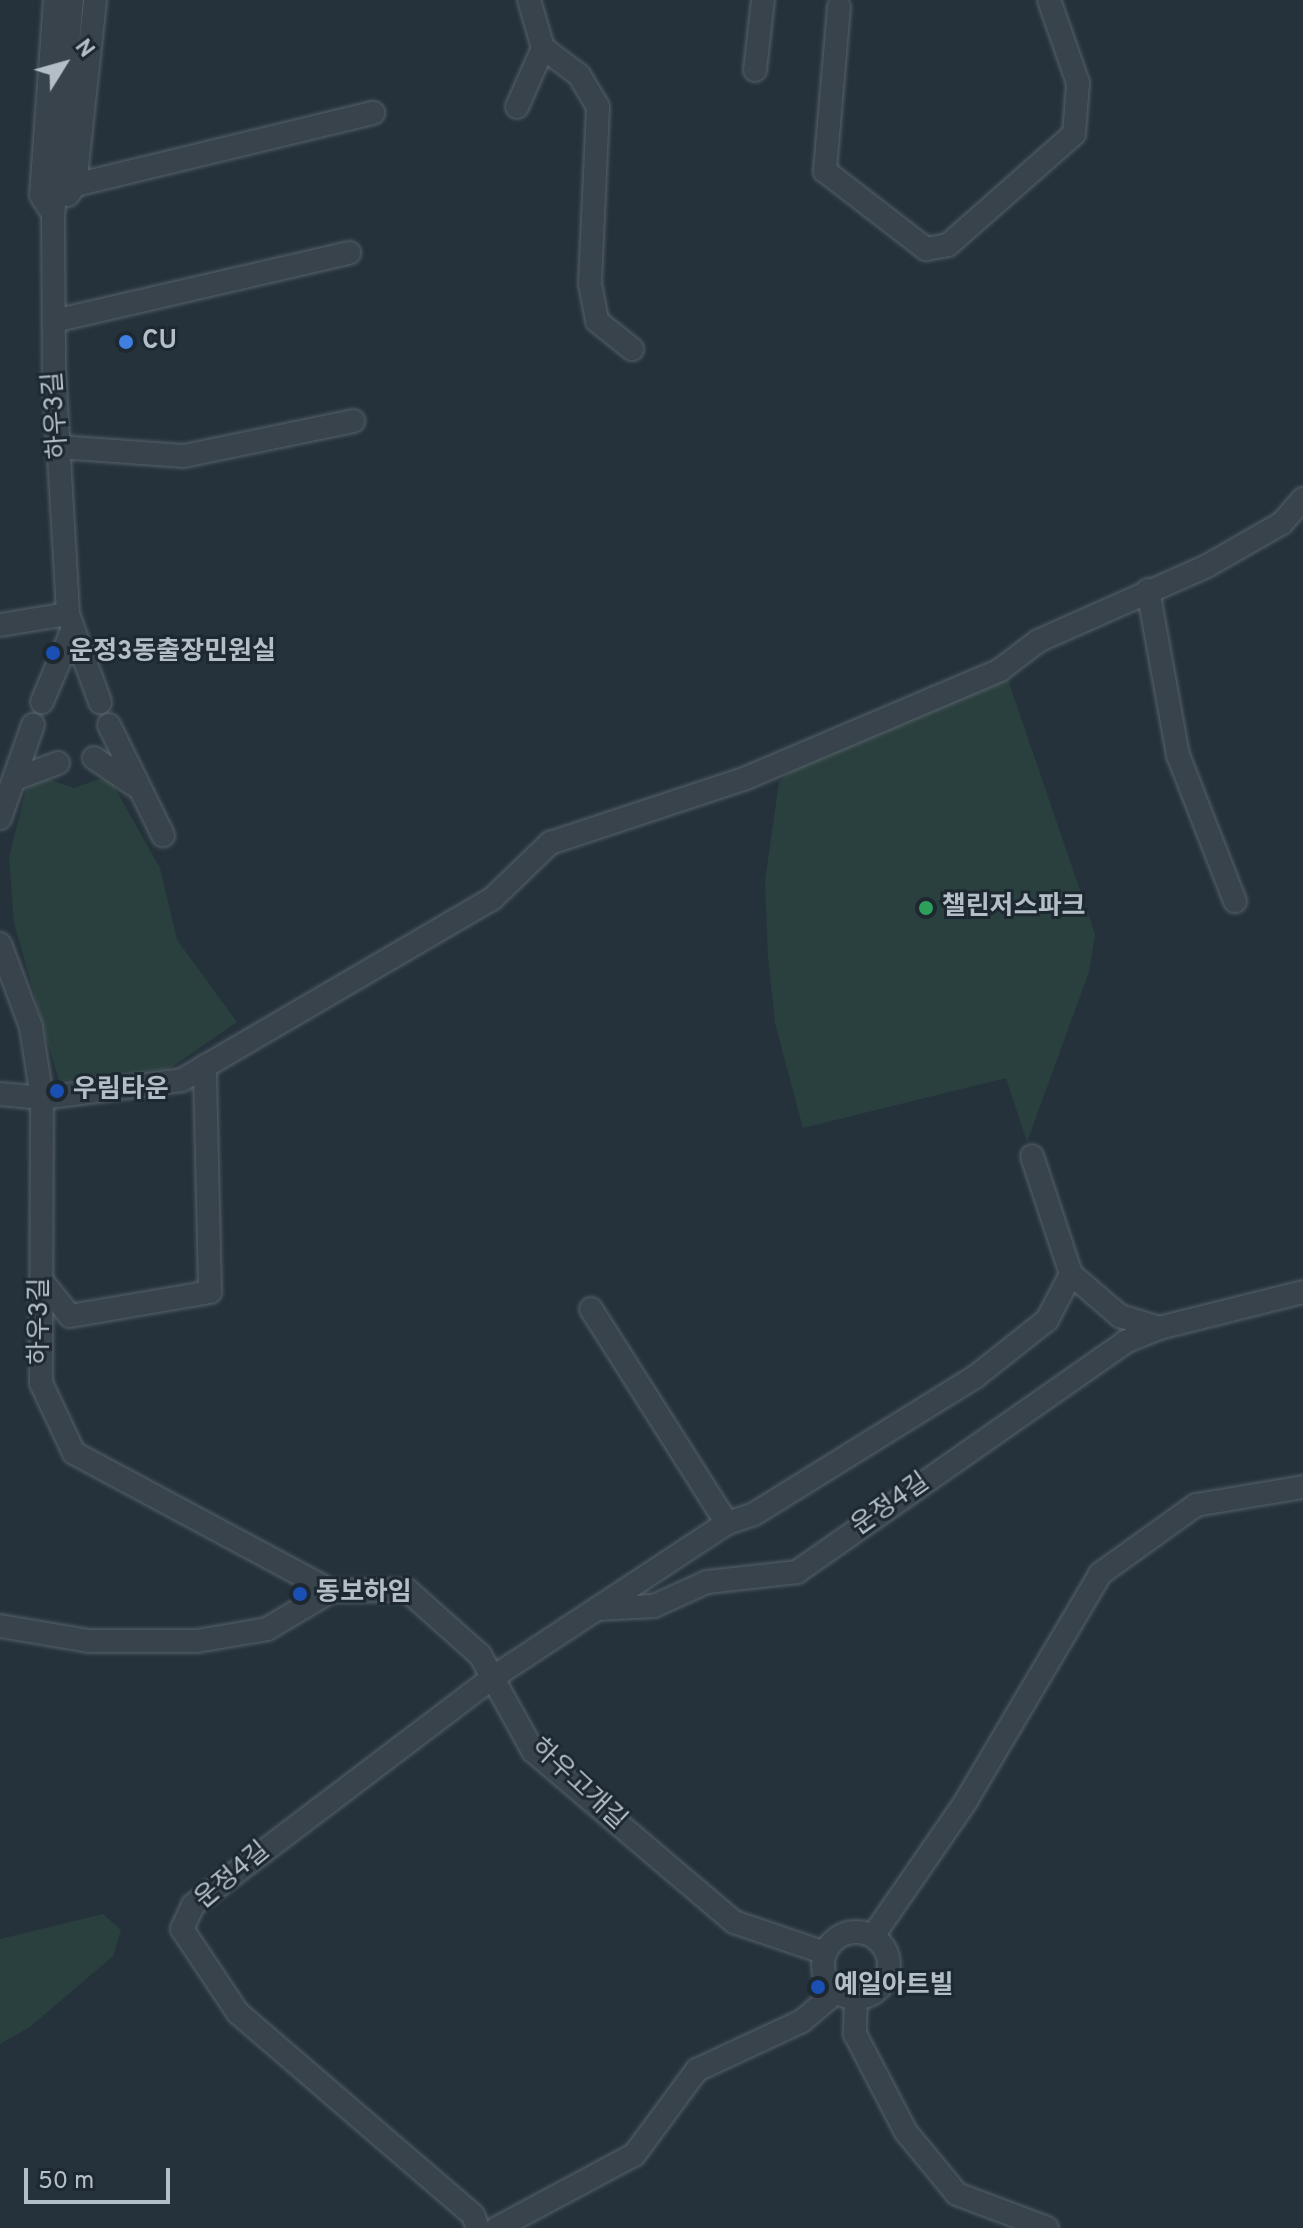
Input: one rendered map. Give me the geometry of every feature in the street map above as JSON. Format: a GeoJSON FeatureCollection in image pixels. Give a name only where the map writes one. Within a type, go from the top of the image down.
{"type":"FeatureCollection","features":[{"type":"Feature","properties":{"kind":"street","name":"하우3길"},"geometry":{"type":"LineString","coordinates":[[55,0],[41,195],[53,216],[59,447],[70,622],[100,702]]}},
{"type":"Feature","properties":{"kind":"street"},"geometry":{"type":"LineString","coordinates":[[53,216],[72,0]]}},
{"type":"Feature","properties":{"kind":"street"},"geometry":{"type":"LineString","coordinates":[[53,216],[75,185],[95,0]]}},
{"type":"Feature","properties":{"kind":"street"},"geometry":{"type":"LineString","coordinates":[[529,0],[543,48],[579,75],[598,107],[590,284],[597,321],[632,349]]}},
{"type":"Feature","properties":{"kind":"street"},"geometry":{"type":"LineString","coordinates":[[755,70],[763,0]]}},
{"type":"Feature","properties":{"kind":"street"},"geometry":{"type":"LineString","coordinates":[[839,7],[825,171],[926,249],[948,245],[1074,134],[1078,83],[1049,0]]}},
{"type":"Feature","properties":{"kind":"street"},"geometry":{"type":"LineString","coordinates":[[517,107],[543,48]]}},
{"type":"Feature","properties":{"kind":"street"},"geometry":{"type":"LineString","coordinates":[[75,185],[373,113]]}},
{"type":"Feature","properties":{"kind":"street"},"geometry":{"type":"LineString","coordinates":[[54,321],[349,253]]}},
{"type":"Feature","properties":{"kind":"street"},"geometry":{"type":"LineString","coordinates":[[59,447],[184,456],[353,421]]}},
{"type":"Feature","properties":{"kind":"street"},"geometry":{"type":"LineString","coordinates":[[0,1094],[42,1098],[182,1080],[492,899],[550,843],[746,778],[1000,670],[1038,641],[1149,591],[1282,523],[1303,499]]}},
{"type":"Feature","properties":{"kind":"street"},"geometry":{"type":"LineString","coordinates":[[1149,591],[1178,755],[1235,901]]}},
{"type":"Feature","properties":{"kind":"street","name":"하우3길"},"geometry":{"type":"LineString","coordinates":[[42,702],[70,622]]}},
{"type":"Feature","properties":{"kind":"street"},"geometry":{"type":"LineString","coordinates":[[0,625],[70,622]]}},
{"type":"Feature","properties":{"kind":"street"},"geometry":{"type":"LineString","coordinates":[[0,818],[33,725]]}},
{"type":"Feature","properties":{"kind":"street"},"geometry":{"type":"LineString","coordinates":[[109,725],[135,786],[163,835]]}},
{"type":"Feature","properties":{"kind":"street"},"geometry":{"type":"LineString","coordinates":[[94,758],[135,786]]}},
{"type":"Feature","properties":{"kind":"street"},"geometry":{"type":"LineString","coordinates":[[15,779],[58,763]]}},
{"type":"Feature","properties":{"kind":"street","name":"하우3길"},"geometry":{"type":"LineString","coordinates":[[0,944],[31,1027],[42,1098],[41,1383],[74,1453],[331,1591]]}},
{"type":"Feature","properties":{"kind":"street"},"geometry":{"type":"LineString","coordinates":[[41,1280],[70,1316],[210,1292],[205,1066]]}},
{"type":"Feature","properties":{"kind":"street"},"geometry":{"type":"LineString","coordinates":[[1032,1156],[1071,1274],[1120,1316],[1159,1328]]}},
{"type":"Feature","properties":{"kind":"street","name":"운정4길"},"geometry":{"type":"LineString","coordinates":[[478,2228],[473,2215],[238,2013],[182,1929],[193,1905],[492,1678],[727,1523],[754,1514],[975,1377],[1047,1320],[1071,1274]]}},
{"type":"Feature","properties":{"kind":"street","name":"운정4길"},"geometry":{"type":"LineString","coordinates":[[596,1609],[654,1606],[707,1582],[797,1572],[1125,1342],[1159,1328],[1303,1292]]}},
{"type":"Feature","properties":{"kind":"street"},"geometry":{"type":"LineString","coordinates":[[591,1309],[727,1523]]}},
{"type":"Feature","properties":{"kind":"street"},"geometry":{"type":"LineString","coordinates":[[873,1936],[966,1801],[1100,1574],[1196,1505],[1303,1487]]}},
{"type":"Feature","properties":{"kind":"street","name":"하우고개길"},"geometry":{"type":"LineString","coordinates":[[0,1626],[89,1641],[197,1641],[267,1629],[331,1591],[407,1590],[480,1655],[533,1751],[734,1922],[825,1953]]}},
{"type":"Feature","properties":{"kind":"street"},"geometry":{"type":"LineString","coordinates":[[497,2228],[634,2155],[697,2070],[802,2021],[846,1996],[886,1983],[891,1966],[873,1936],[855,1931],[825,1953],[826,1981],[846,1996],[855,2034],[906,2132],[957,2194],[1012,2222],[1047,2228]]}},
{"type":"Feature","properties":{"kind":"green space","name":"챌린저스파크"},"geometry":{"type":"Polygon","coordinates":[[[1007,677],[1095,934],[1089,972],[1027,1142],[1006,1078],[803,1128],[775,1023],[768,956],[765,881],[779,782],[809,757],[1007,677]]]}},
{"type":"Feature","properties":{"kind":"green space"},"geometry":{"type":"Polygon","coordinates":[[[108,776],[160,868],[177,940],[237,1022],[169,1069],[59,1081],[14,923],[9,857],[26,790],[43,777],[74,788],[108,776]]]}},
{"type":"Feature","properties":{"kind":"green space"},"geometry":{"type":"Polygon","coordinates":[[[103,1914],[121,1930],[113,1956],[30,2027],[0,2044],[0,1939],[103,1914]]]}},
{"type":"Feature","properties":{"kind":"place","name":"CU"},"geometry":{"type":"Point","coordinates":[126,342]}},
{"type":"Feature","properties":{"kind":"place","name":"운정3동출장민원실"},"geometry":{"type":"Point","coordinates":[53,653]}},
{"type":"Feature","properties":{"kind":"place","name":"챌린저스파크"},"geometry":{"type":"Point","coordinates":[926,908]}},
{"type":"Feature","properties":{"kind":"place","name":"우림타운"},"geometry":{"type":"Point","coordinates":[57,1091]}},
{"type":"Feature","properties":{"kind":"place","name":"동보하임"},"geometry":{"type":"Point","coordinates":[300,1594]}},
{"type":"Feature","properties":{"kind":"place","name":"예일아트빌"},"geometry":{"type":"Point","coordinates":[818,1987]}}]}
